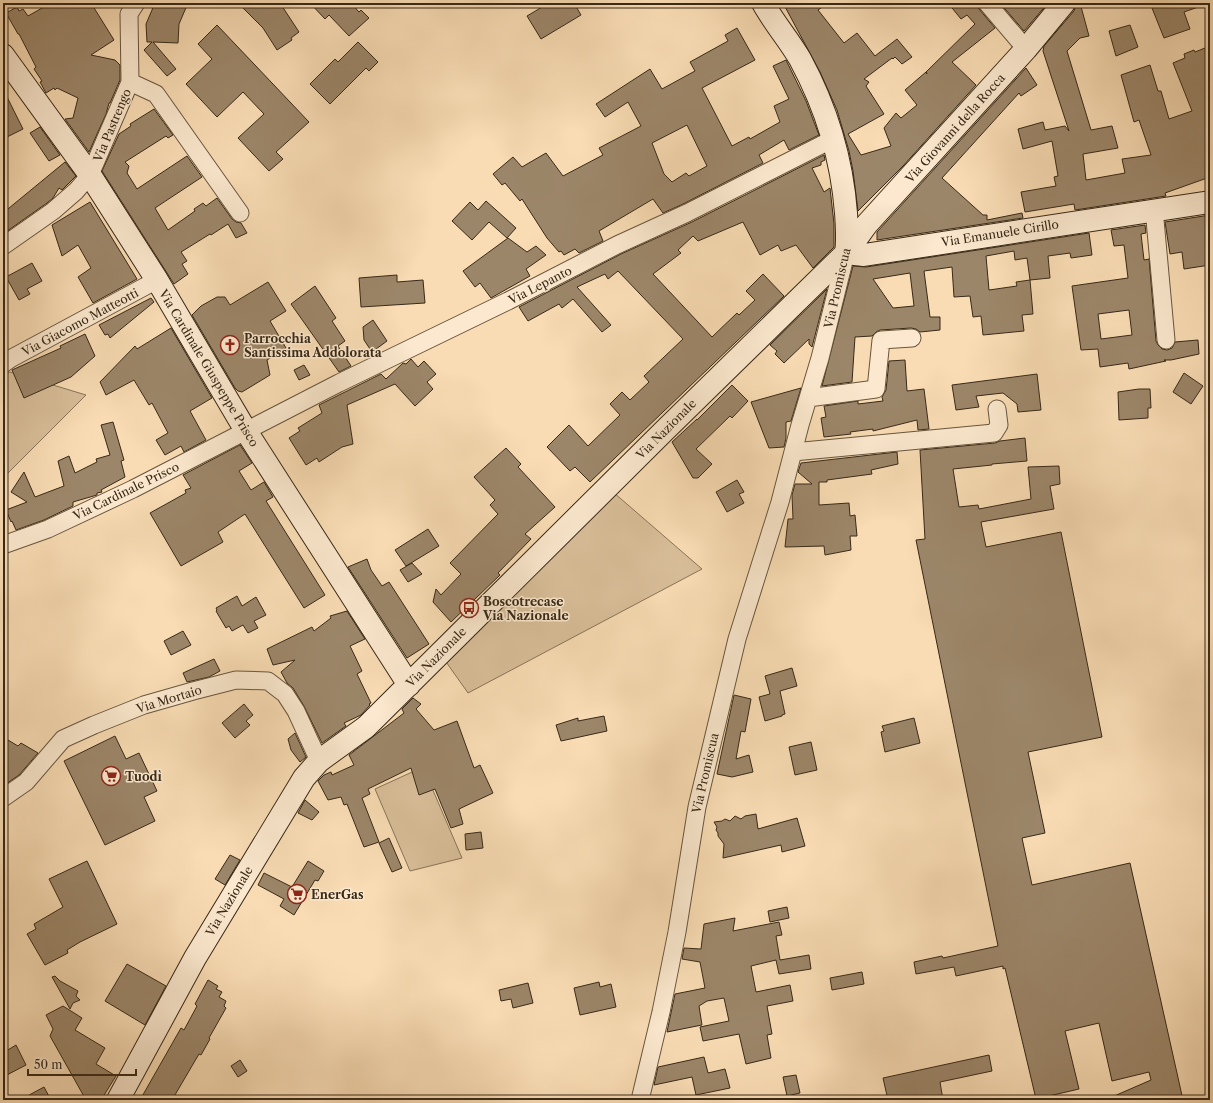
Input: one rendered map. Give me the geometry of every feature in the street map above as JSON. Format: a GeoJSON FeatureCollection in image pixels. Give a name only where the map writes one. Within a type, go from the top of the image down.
{"type":"FeatureCollection","features":[{"type":"Feature","properties":{"kind":"street","name":"Via Pastrengo"},"geometry":{"type":"LineString","coordinates":[[3,246],[53,211],[90,175],[130,82],[129,14],[136,3]]}},
{"type":"Feature","properties":{"kind":"street","name":"Via Promiscua"},"geometry":{"type":"LineString","coordinates":[[640,1100],[661,1012],[677,932],[697,806],[737,639],[780,502],[820,358],[848,241],[844,190],[833,139],[819,96],[799,58],[763,3]]}},
{"type":"Feature","properties":{"kind":"street"},"geometry":{"type":"LineString","coordinates":[[987,3],[1026,49]]}},
{"type":"Feature","properties":{"kind":"street","name":"Via Giovanni della Rocca"},"geometry":{"type":"LineString","coordinates":[[846,253],[867,224],[1026,49],[1058,5]]}},
{"type":"Feature","properties":{"kind":"street","name":"Via Cardinale Giuspeppe Prisco"},"geometry":{"type":"LineString","coordinates":[[3,55],[90,175],[157,280],[246,431],[409,684]]}},
{"type":"Feature","properties":{"kind":"street"},"geometry":{"type":"LineString","coordinates":[[130,82],[156,94],[240,213]]}},
{"type":"Feature","properties":{"kind":"street","name":"Via Lepanto"},"geometry":{"type":"LineString","coordinates":[[246,431],[339,383],[508,301],[617,245],[687,213],[833,139]]}},
{"type":"Feature","properties":{"kind":"street","name":"Via Emanuele Cirillo"},"geometry":{"type":"LineString","coordinates":[[846,253],[864,255],[1210,202]]}},
{"type":"Feature","properties":{"kind":"street"},"geometry":{"type":"LineString","coordinates":[[1154,210],[1166,340]]}},
{"type":"Feature","properties":{"kind":"street","name":"Via Nazionale"},"geometry":{"type":"LineString","coordinates":[[118,1100],[195,958],[255,856],[304,778],[319,761],[366,727],[665,430],[846,253]]}},
{"type":"Feature","properties":{"kind":"street","name":"Via Giacomo Matteotti"},"geometry":{"type":"LineString","coordinates":[[3,364],[157,280]]}},
{"type":"Feature","properties":{"kind":"street"},"geometry":{"type":"LineString","coordinates":[[808,398],[876,389],[881,340],[912,338]]}},
{"type":"Feature","properties":{"kind":"street"},"geometry":{"type":"LineString","coordinates":[[793,452],[994,433],[999,425],[997,409]]}},
{"type":"Feature","properties":{"kind":"street","name":"Via Cardinale Prisco"},"geometry":{"type":"LineString","coordinates":[[3,545],[48,529],[133,490],[246,431]]}},
{"type":"Feature","properties":{"kind":"street","name":"Via Mortaio"},"geometry":{"type":"LineString","coordinates":[[3,798],[26,782],[63,739],[94,725],[144,706],[236,680],[268,681],[285,694],[296,711],[319,761]]}},
{"type":"Feature","properties":{"kind":"shaded area"},"geometry":{"type":"Polygon","coordinates":[[[10,372],[86,395],[3,478],[3,376],[10,372]]]}},
{"type":"Feature","properties":{"kind":"shaded area"},"geometry":{"type":"Polygon","coordinates":[[[613,492],[702,569],[468,693],[444,659],[613,492]]]}},
{"type":"Feature","properties":{"kind":"shaded area"},"geometry":{"type":"Polygon","coordinates":[[[423,767],[462,858],[410,871],[375,789],[423,767]]]}},
{"type":"Feature","properties":{"kind":"building"},"geometry":{"type":"Polygon","coordinates":[[[51,3],[91,3],[114,40],[91,55],[115,60],[120,65],[120,80],[89,152],[65,119],[73,118],[78,98],[57,88],[55,90],[54,88],[46,93],[40,82],[42,81],[34,69],[36,67],[6,13],[17,7],[19,11],[23,9],[28,16],[51,3]]]}},
{"type":"Feature","properties":{"kind":"building"},"geometry":{"type":"Polygon","coordinates":[[[155,3],[188,3],[179,24],[178,43],[153,42],[176,69],[167,76],[144,50],[152,42],[147,42],[146,24],[155,3]]]}},
{"type":"Feature","properties":{"kind":"building"},"geometry":{"type":"Polygon","coordinates":[[[238,3],[280,3],[299,32],[291,38],[292,40],[277,50],[263,28],[238,3]]]}},
{"type":"Feature","properties":{"kind":"building"},"geometry":{"type":"Polygon","coordinates":[[[310,3],[351,3],[359,12],[361,10],[369,18],[349,36],[329,15],[325,19],[310,3]]]}},
{"type":"Feature","properties":{"kind":"building"},"geometry":{"type":"Polygon","coordinates":[[[549,3],[574,3],[581,15],[541,39],[527,16],[549,3]]]}},
{"type":"Feature","properties":{"kind":"building"},"geometry":{"type":"Polygon","coordinates":[[[783,3],[828,3],[818,10],[844,43],[857,33],[875,56],[897,39],[912,57],[902,64],[895,57],[893,59],[892,58],[864,79],[869,82],[866,86],[884,114],[848,134],[861,155],[891,146],[884,128],[896,113],[901,118],[917,105],[905,90],[926,72],[975,24],[967,15],[961,19],[948,3],[977,3],[979,9],[995,28],[952,62],[976,85],[903,166],[858,211],[849,151],[837,110],[820,72],[783,3]]]}},
{"type":"Feature","properties":{"kind":"building"},"geometry":{"type":"Polygon","coordinates":[[[1000,3],[1048,3],[1024,31],[1000,3]]]}},
{"type":"Feature","properties":{"kind":"building"},"geometry":{"type":"Polygon","coordinates":[[[1076,3],[1080,3],[1089,36],[1080,38],[1067,51],[1091,130],[1112,126],[1118,148],[1083,154],[1086,180],[1125,173],[1122,159],[1151,155],[1139,120],[1134,122],[1121,75],[1150,65],[1158,91],[1161,91],[1169,119],[1192,111],[1173,63],[1185,58],[1184,54],[1194,50],[1195,52],[1210,46],[1210,177],[1165,193],[1166,196],[1075,210],[1074,204],[1025,212],[1021,192],[1056,186],[1054,177],[1058,176],[1052,141],[1023,149],[1018,129],[1043,122],[1045,130],[1065,126],[1069,131],[1043,51],[1044,46],[1074,11],[1076,3]]]}},
{"type":"Feature","properties":{"kind":"building"},"geometry":{"type":"Polygon","coordinates":[[[1150,3],[1204,3],[1204,5],[1184,12],[1190,29],[1164,38],[1150,3]]]}},
{"type":"Feature","properties":{"kind":"building"},"geometry":{"type":"Polygon","coordinates":[[[217,25],[309,122],[276,152],[283,159],[269,171],[238,138],[264,114],[243,92],[217,117],[186,84],[212,59],[198,44],[217,25]]]}},
{"type":"Feature","properties":{"kind":"building"},"geometry":{"type":"Polygon","coordinates":[[[1130,25],[1138,47],[1116,56],[1109,31],[1130,25]]]}},
{"type":"Feature","properties":{"kind":"building"},"geometry":{"type":"Polygon","coordinates":[[[737,28],[755,60],[702,88],[732,146],[749,137],[750,139],[780,122],[774,106],[789,99],[773,66],[786,60],[806,101],[819,135],[789,150],[784,140],[759,155],[763,163],[683,204],[663,213],[653,199],[599,231],[603,241],[579,253],[575,249],[564,255],[561,251],[559,252],[547,238],[522,199],[520,201],[505,183],[502,185],[493,174],[513,157],[522,167],[546,153],[563,176],[603,155],[599,148],[641,126],[628,102],[605,117],[596,104],[650,69],[662,89],[695,71],[690,62],[728,41],[725,35],[737,28]],[[687,125],[652,143],[664,174],[672,182],[686,173],[689,176],[707,166],[687,125]]]}},
{"type":"Feature","properties":{"kind":"building"},"geometry":{"type":"Polygon","coordinates":[[[358,42],[378,62],[369,71],[366,68],[330,104],[310,84],[335,59],[338,62],[358,42]]]}},
{"type":"Feature","properties":{"kind":"building"},"geometry":{"type":"Polygon","coordinates":[[[1026,68],[1037,85],[1021,96],[1019,93],[942,178],[983,215],[987,215],[987,220],[1022,213],[1023,218],[877,240],[877,232],[1026,68]]]}},
{"type":"Feature","properties":{"kind":"building"},"geometry":{"type":"Polygon","coordinates":[[[3,89],[23,129],[3,139],[3,89]]]}},
{"type":"Feature","properties":{"kind":"building"},"geometry":{"type":"Polygon","coordinates":[[[154,109],[173,135],[168,138],[166,136],[125,162],[129,166],[127,173],[137,189],[187,156],[202,177],[155,208],[168,230],[195,211],[194,209],[203,203],[206,206],[217,198],[232,219],[241,223],[247,233],[236,238],[228,224],[181,252],[187,261],[182,264],[188,274],[174,284],[102,171],[119,134],[131,126],[130,124],[154,109]]]}},
{"type":"Feature","properties":{"kind":"building"},"geometry":{"type":"Polygon","coordinates":[[[40,127],[60,155],[49,161],[30,133],[40,127]]]}},
{"type":"Feature","properties":{"kind":"building"},"geometry":{"type":"Polygon","coordinates":[[[824,155],[825,160],[821,162],[821,165],[812,168],[824,192],[830,188],[834,224],[834,247],[813,268],[796,245],[781,251],[778,245],[760,255],[743,222],[698,241],[693,236],[678,250],[681,253],[653,274],[712,337],[737,313],[739,315],[755,300],[746,291],[763,274],[784,296],[590,482],[575,467],[570,471],[547,447],[569,425],[588,446],[620,415],[610,404],[622,392],[630,400],[649,382],[644,376],[683,339],[618,271],[608,279],[605,274],[577,287],[611,325],[602,332],[573,299],[562,308],[559,304],[528,321],[519,307],[621,254],[692,222],[824,155]]]}},
{"type":"Feature","properties":{"kind":"building"},"geometry":{"type":"Polygon","coordinates":[[[65,162],[76,176],[62,190],[59,188],[53,198],[47,203],[3,234],[3,213],[65,162]]]}},
{"type":"Feature","properties":{"kind":"building"},"geometry":{"type":"Polygon","coordinates":[[[486,201],[516,228],[507,238],[489,222],[472,240],[452,221],[470,202],[478,210],[486,201]]]}},
{"type":"Feature","properties":{"kind":"building"},"geometry":{"type":"Polygon","coordinates":[[[90,202],[137,279],[93,303],[78,277],[91,268],[78,245],[62,256],[52,225],[90,202]]]}},
{"type":"Feature","properties":{"kind":"building"},"geometry":{"type":"Polygon","coordinates":[[[1210,215],[1210,265],[1184,269],[1182,252],[1170,254],[1165,222],[1210,215]]]}},
{"type":"Feature","properties":{"kind":"building"},"geometry":{"type":"Polygon","coordinates":[[[1145,225],[1146,233],[1141,234],[1144,260],[1149,259],[1156,341],[1162,349],[1167,350],[1172,348],[1175,342],[1198,340],[1199,354],[1164,360],[1166,361],[1129,369],[1128,363],[1100,367],[1098,349],[1081,350],[1072,286],[1128,278],[1124,245],[1114,246],[1111,230],[1145,225]],[[1129,310],[1098,314],[1101,339],[1132,335],[1129,310]]]}},
{"type":"Feature","properties":{"kind":"building"},"geometry":{"type":"Polygon","coordinates":[[[1089,233],[1092,255],[1071,258],[1070,253],[1048,256],[1050,278],[1030,280],[1033,314],[1022,315],[1024,331],[983,335],[981,316],[973,317],[970,296],[954,297],[952,267],[924,271],[930,317],[940,317],[940,330],[920,332],[911,328],[880,330],[872,336],[855,337],[852,382],[822,386],[853,266],[866,267],[1089,233]],[[1014,251],[986,256],[989,290],[1017,286],[1016,282],[1030,280],[1027,258],[1015,260],[1014,251]],[[910,273],[873,279],[893,308],[914,306],[910,273]]]}},
{"type":"Feature","properties":{"kind":"building"},"geometry":{"type":"Polygon","coordinates":[[[508,238],[527,252],[536,246],[546,255],[526,269],[530,276],[491,298],[480,283],[475,287],[463,271],[508,238]]]}},
{"type":"Feature","properties":{"kind":"building"},"geometry":{"type":"Polygon","coordinates":[[[32,263],[42,281],[27,289],[30,294],[19,300],[6,277],[32,263]]]}},
{"type":"Feature","properties":{"kind":"building"},"geometry":{"type":"Polygon","coordinates":[[[397,275],[397,282],[423,280],[425,303],[361,307],[359,278],[397,275]]]}},
{"type":"Feature","properties":{"kind":"building","name":"Parrocchia Santissima Addolorata"},"geometry":{"type":"Polygon","coordinates":[[[268,282],[286,311],[270,321],[286,348],[267,360],[270,375],[242,392],[238,391],[192,315],[201,306],[217,297],[225,297],[230,305],[268,282]]]}},
{"type":"Feature","properties":{"kind":"building"},"geometry":{"type":"Polygon","coordinates":[[[315,286],[336,318],[332,321],[345,341],[338,346],[351,366],[339,372],[291,304],[315,286]]]}},
{"type":"Feature","properties":{"kind":"building"},"geometry":{"type":"Polygon","coordinates":[[[827,289],[812,347],[809,344],[809,339],[784,363],[775,354],[777,351],[770,345],[827,289]]]}},
{"type":"Feature","properties":{"kind":"building"},"geometry":{"type":"Polygon","coordinates":[[[151,298],[154,302],[110,338],[108,334],[105,335],[99,325],[151,298]]]}},
{"type":"Feature","properties":{"kind":"building"},"geometry":{"type":"Polygon","coordinates":[[[373,320],[387,341],[372,352],[364,340],[363,327],[373,320]]]}},
{"type":"Feature","properties":{"kind":"building"},"geometry":{"type":"Polygon","coordinates":[[[171,328],[212,398],[190,411],[206,440],[184,452],[181,446],[165,455],[156,440],[168,433],[152,403],[149,405],[134,380],[106,395],[100,382],[135,346],[137,349],[171,328]]]}},
{"type":"Feature","properties":{"kind":"building"},"geometry":{"type":"Polygon","coordinates":[[[85,334],[95,356],[71,377],[24,398],[12,370],[61,348],[60,346],[85,334]]]}},
{"type":"Feature","properties":{"kind":"building"},"geometry":{"type":"Polygon","coordinates":[[[411,359],[418,367],[424,361],[436,374],[427,382],[433,389],[415,406],[395,384],[347,405],[353,444],[342,447],[319,462],[317,458],[306,465],[289,438],[300,431],[298,428],[322,413],[319,405],[381,374],[386,379],[403,363],[406,364],[411,359]]]}},
{"type":"Feature","properties":{"kind":"building"},"geometry":{"type":"Polygon","coordinates":[[[905,360],[907,391],[924,389],[929,429],[918,430],[917,420],[873,431],[873,429],[850,432],[851,434],[824,437],[821,418],[826,417],[824,406],[858,401],[858,404],[883,401],[882,397],[886,390],[889,361],[905,360]]]}},
{"type":"Feature","properties":{"kind":"building"},"geometry":{"type":"Polygon","coordinates":[[[304,365],[310,375],[299,380],[294,370],[304,365]]]}},
{"type":"Feature","properties":{"kind":"building"},"geometry":{"type":"Polygon","coordinates":[[[1184,373],[1203,386],[1191,404],[1173,392],[1184,373]]]}},
{"type":"Feature","properties":{"kind":"building"},"geometry":{"type":"Polygon","coordinates":[[[1037,374],[1041,410],[1018,412],[1017,404],[1003,393],[976,396],[979,407],[956,410],[952,385],[1037,374]]]}},
{"type":"Feature","properties":{"kind":"building"},"geometry":{"type":"Polygon","coordinates":[[[732,385],[748,401],[732,418],[730,416],[696,449],[712,464],[698,478],[693,478],[672,442],[697,420],[732,385]]]}},
{"type":"Feature","properties":{"kind":"building"},"geometry":{"type":"Polygon","coordinates":[[[801,388],[791,421],[786,422],[786,438],[784,447],[769,448],[751,402],[801,388]]]}},
{"type":"Feature","properties":{"kind":"building"},"geometry":{"type":"Polygon","coordinates":[[[1150,389],[1151,408],[1148,408],[1148,418],[1119,420],[1118,392],[1150,389]]]}},
{"type":"Feature","properties":{"kind":"building"},"geometry":{"type":"Polygon","coordinates":[[[113,422],[124,460],[121,461],[125,477],[101,490],[102,492],[97,493],[97,495],[73,502],[73,506],[44,520],[16,530],[6,510],[27,502],[11,492],[24,472],[35,497],[64,486],[58,461],[69,456],[75,473],[97,462],[96,459],[110,455],[101,425],[113,422]]]}},
{"type":"Feature","properties":{"kind":"building"},"geometry":{"type":"Polygon","coordinates":[[[1025,438],[1027,461],[953,469],[959,507],[978,505],[979,509],[1031,499],[1028,467],[1059,466],[1060,484],[1050,486],[1054,509],[981,522],[986,547],[1061,532],[1102,737],[1028,752],[1045,833],[1022,838],[1032,885],[1130,863],[1183,1100],[1105,1100],[1151,1080],[1149,1072],[1112,1081],[1099,1023],[1065,1031],[1079,1089],[1036,1099],[1005,968],[1003,969],[1003,966],[956,976],[954,967],[916,974],[914,962],[942,956],[943,958],[998,946],[916,540],[925,539],[920,450],[995,443],[1025,438]]]}},
{"type":"Feature","properties":{"kind":"building"},"geometry":{"type":"Polygon","coordinates":[[[240,445],[252,463],[239,471],[251,490],[264,482],[273,497],[266,501],[325,595],[304,608],[245,514],[218,532],[223,542],[181,566],[150,513],[186,493],[185,490],[191,488],[183,475],[240,445]]]}},
{"type":"Feature","properties":{"kind":"building"},"geometry":{"type":"Polygon","coordinates":[[[506,448],[521,464],[518,467],[555,507],[525,534],[531,539],[498,573],[500,575],[451,622],[433,602],[436,589],[441,595],[461,574],[450,563],[498,514],[490,505],[495,500],[474,477],[506,448]]]}},
{"type":"Feature","properties":{"kind":"building"},"geometry":{"type":"Polygon","coordinates":[[[897,452],[898,464],[871,470],[872,474],[819,482],[819,505],[849,503],[850,516],[855,515],[857,536],[850,536],[851,550],[825,555],[824,546],[785,547],[788,519],[793,519],[792,495],[795,484],[812,484],[798,472],[801,463],[897,452]]]}},
{"type":"Feature","properties":{"kind":"building"},"geometry":{"type":"Polygon","coordinates":[[[737,480],[744,492],[739,494],[744,503],[727,512],[716,492],[737,480]]]}},
{"type":"Feature","properties":{"kind":"building"},"geometry":{"type":"Polygon","coordinates":[[[428,529],[439,546],[406,566],[395,550],[428,529]]]}},
{"type":"Feature","properties":{"kind":"building"},"geometry":{"type":"Polygon","coordinates":[[[367,559],[371,570],[382,586],[389,582],[429,644],[407,658],[348,567],[367,559]]]}},
{"type":"Feature","properties":{"kind":"building"},"geometry":{"type":"Polygon","coordinates":[[[412,563],[422,574],[408,582],[400,570],[412,563]]]}},
{"type":"Feature","properties":{"kind":"building"},"geometry":{"type":"Polygon","coordinates":[[[237,596],[242,606],[256,597],[266,615],[254,621],[258,628],[248,633],[243,625],[232,631],[229,626],[226,628],[216,611],[216,608],[237,596]]]}},
{"type":"Feature","properties":{"kind":"building"},"geometry":{"type":"Polygon","coordinates":[[[347,611],[365,639],[350,646],[362,671],[357,674],[371,703],[361,715],[344,723],[346,726],[322,743],[304,706],[281,672],[295,660],[273,665],[267,649],[312,627],[314,631],[331,618],[330,616],[347,611]]]}},
{"type":"Feature","properties":{"kind":"building"},"geometry":{"type":"Polygon","coordinates":[[[183,631],[191,645],[171,655],[164,641],[183,631]]]}},
{"type":"Feature","properties":{"kind":"building"},"geometry":{"type":"Polygon","coordinates":[[[214,659],[220,671],[209,677],[187,682],[183,673],[214,659]]]}},
{"type":"Feature","properties":{"kind":"building"},"geometry":{"type":"Polygon","coordinates":[[[792,668],[797,686],[780,691],[785,714],[765,721],[759,697],[770,694],[765,676],[792,668]]]}},
{"type":"Feature","properties":{"kind":"building"},"geometry":{"type":"Polygon","coordinates":[[[734,695],[751,699],[745,732],[741,731],[736,759],[749,755],[753,772],[732,777],[717,774],[734,695]]]}},
{"type":"Feature","properties":{"kind":"building"},"geometry":{"type":"Polygon","coordinates":[[[413,698],[421,704],[416,709],[434,730],[457,721],[474,768],[480,765],[493,793],[459,809],[463,824],[451,828],[435,789],[419,795],[411,768],[368,789],[370,794],[362,798],[379,842],[364,847],[347,804],[344,805],[341,797],[328,800],[318,781],[324,775],[331,772],[332,775],[354,765],[349,755],[404,713],[402,709],[413,698]]]}},
{"type":"Feature","properties":{"kind":"building"},"geometry":{"type":"Polygon","coordinates":[[[244,704],[253,715],[246,721],[250,725],[235,738],[222,723],[244,704]]]}},
{"type":"Feature","properties":{"kind":"building"},"geometry":{"type":"Polygon","coordinates":[[[604,716],[607,731],[561,741],[556,725],[578,718],[578,721],[604,716]]]}},
{"type":"Feature","properties":{"kind":"building"},"geometry":{"type":"Polygon","coordinates":[[[914,718],[920,743],[885,752],[881,732],[884,731],[882,726],[914,718]]]}},
{"type":"Feature","properties":{"kind":"building"},"geometry":{"type":"Polygon","coordinates":[[[295,733],[306,757],[300,762],[291,750],[288,739],[295,733]]]}},
{"type":"Feature","properties":{"kind":"building","name":"Tuodì"},"geometry":{"type":"Polygon","coordinates":[[[115,736],[126,759],[139,753],[157,791],[144,797],[155,821],[105,845],[64,761],[115,736]]]}},
{"type":"Feature","properties":{"kind":"building"},"geometry":{"type":"Polygon","coordinates":[[[3,737],[18,746],[21,743],[38,753],[19,775],[3,786],[3,737]]]}},
{"type":"Feature","properties":{"kind":"building"},"geometry":{"type":"Polygon","coordinates":[[[811,742],[817,770],[795,775],[789,747],[811,742]]]}},
{"type":"Feature","properties":{"kind":"building"},"geometry":{"type":"Polygon","coordinates":[[[305,800],[319,812],[312,820],[298,813],[305,800]]]}},
{"type":"Feature","properties":{"kind":"building"},"geometry":{"type":"Polygon","coordinates":[[[756,814],[758,829],[797,818],[805,846],[782,852],[781,845],[723,858],[724,844],[718,836],[716,830],[717,827],[714,822],[725,819],[730,821],[735,816],[741,819],[745,816],[756,814]]]}},
{"type":"Feature","properties":{"kind":"building"},"geometry":{"type":"Polygon","coordinates":[[[481,832],[483,848],[466,850],[465,834],[481,832]]]}},
{"type":"Feature","properties":{"kind":"building"},"geometry":{"type":"Polygon","coordinates":[[[389,838],[402,868],[392,872],[379,843],[389,838]]]}},
{"type":"Feature","properties":{"kind":"building"},"geometry":{"type":"Polygon","coordinates":[[[230,855],[240,860],[225,885],[215,879],[230,855]]]}},
{"type":"Feature","properties":{"kind":"building"},"geometry":{"type":"Polygon","coordinates":[[[87,861],[117,924],[80,942],[67,950],[68,953],[45,965],[27,934],[36,929],[34,924],[63,907],[49,879],[87,861]]]}},
{"type":"Feature","properties":{"kind":"building","name":"EnerGas"},"geometry":{"type":"Polygon","coordinates":[[[308,861],[324,871],[318,881],[315,880],[294,915],[280,906],[284,899],[258,885],[264,873],[292,887],[308,861]]]}},
{"type":"Feature","properties":{"kind":"building"},"geometry":{"type":"Polygon","coordinates":[[[787,907],[789,918],[770,922],[768,911],[787,907]]]}},
{"type":"Feature","properties":{"kind":"building"},"geometry":{"type":"Polygon","coordinates":[[[735,918],[733,931],[779,922],[782,935],[776,936],[780,960],[809,955],[811,969],[779,974],[776,960],[751,966],[756,992],[790,985],[793,1001],[767,1006],[772,1034],[767,1035],[771,1058],[746,1064],[739,1034],[703,1041],[700,1027],[729,1021],[724,998],[707,1001],[699,1006],[702,1025],[667,1032],[675,994],[705,988],[700,962],[682,959],[684,948],[701,949],[704,924],[735,918]]]}},
{"type":"Feature","properties":{"kind":"building"},"geometry":{"type":"Polygon","coordinates":[[[127,964],[166,986],[145,1025],[105,1001],[127,964]]]}},
{"type":"Feature","properties":{"kind":"building"},"geometry":{"type":"Polygon","coordinates":[[[862,972],[864,984],[832,990],[830,978],[862,972]]]}},
{"type":"Feature","properties":{"kind":"building"},"geometry":{"type":"Polygon","coordinates":[[[55,976],[60,981],[78,991],[76,996],[80,1000],[73,1003],[70,1009],[52,977],[55,976]]]}},
{"type":"Feature","properties":{"kind":"building"},"geometry":{"type":"Polygon","coordinates":[[[208,980],[218,986],[216,989],[222,992],[219,997],[226,1001],[224,1006],[226,1008],[201,1055],[199,1054],[172,1100],[140,1100],[181,1028],[184,1030],[197,1006],[195,1004],[208,980]]]}},
{"type":"Feature","properties":{"kind":"building"},"geometry":{"type":"Polygon","coordinates":[[[599,982],[600,987],[611,984],[616,1007],[580,1015],[574,988],[599,982]]]}},
{"type":"Feature","properties":{"kind":"building"},"geometry":{"type":"Polygon","coordinates":[[[528,983],[533,1003],[513,1008],[511,999],[501,1001],[499,990],[528,983]]]}},
{"type":"Feature","properties":{"kind":"building"},"geometry":{"type":"Polygon","coordinates":[[[63,1006],[82,1018],[75,1030],[105,1048],[96,1064],[116,1076],[101,1100],[86,1100],[50,1036],[53,1029],[46,1015],[63,1006]]]}},
{"type":"Feature","properties":{"kind":"building"},"geometry":{"type":"Polygon","coordinates":[[[16,1045],[26,1065],[3,1077],[3,1053],[16,1045]]]}},
{"type":"Feature","properties":{"kind":"building"},"geometry":{"type":"Polygon","coordinates":[[[989,1055],[992,1071],[940,1082],[943,1100],[888,1100],[883,1078],[989,1055]]]}},
{"type":"Feature","properties":{"kind":"building"},"geometry":{"type":"Polygon","coordinates":[[[704,1057],[708,1073],[725,1069],[730,1088],[696,1095],[692,1077],[654,1085],[658,1067],[704,1057]]]}},
{"type":"Feature","properties":{"kind":"building"},"geometry":{"type":"Polygon","coordinates":[[[240,1060],[247,1071],[238,1077],[231,1066],[240,1060]]]}},
{"type":"Feature","properties":{"kind":"building"},"geometry":{"type":"Polygon","coordinates":[[[796,1075],[800,1093],[787,1096],[783,1077],[796,1075]]]}},
{"type":"Feature","properties":{"kind":"building"},"geometry":{"type":"Polygon","coordinates":[[[44,1087],[51,1100],[20,1100],[44,1087]]]}},
{"type":"Feature","properties":{"kind":"place","name":"Parrocchia Santissima Addolorata"},"geometry":{"type":"Point","coordinates":[230,345]}},
{"type":"Feature","properties":{"kind":"place","name":"Boscotrecase Via Nazionale"},"geometry":{"type":"Point","coordinates":[469,608]}},
{"type":"Feature","properties":{"kind":"place","name":"Tuodì"},"geometry":{"type":"Point","coordinates":[111,776]}},
{"type":"Feature","properties":{"kind":"place","name":"EnerGas"},"geometry":{"type":"Point","coordinates":[297,894]}}]}
